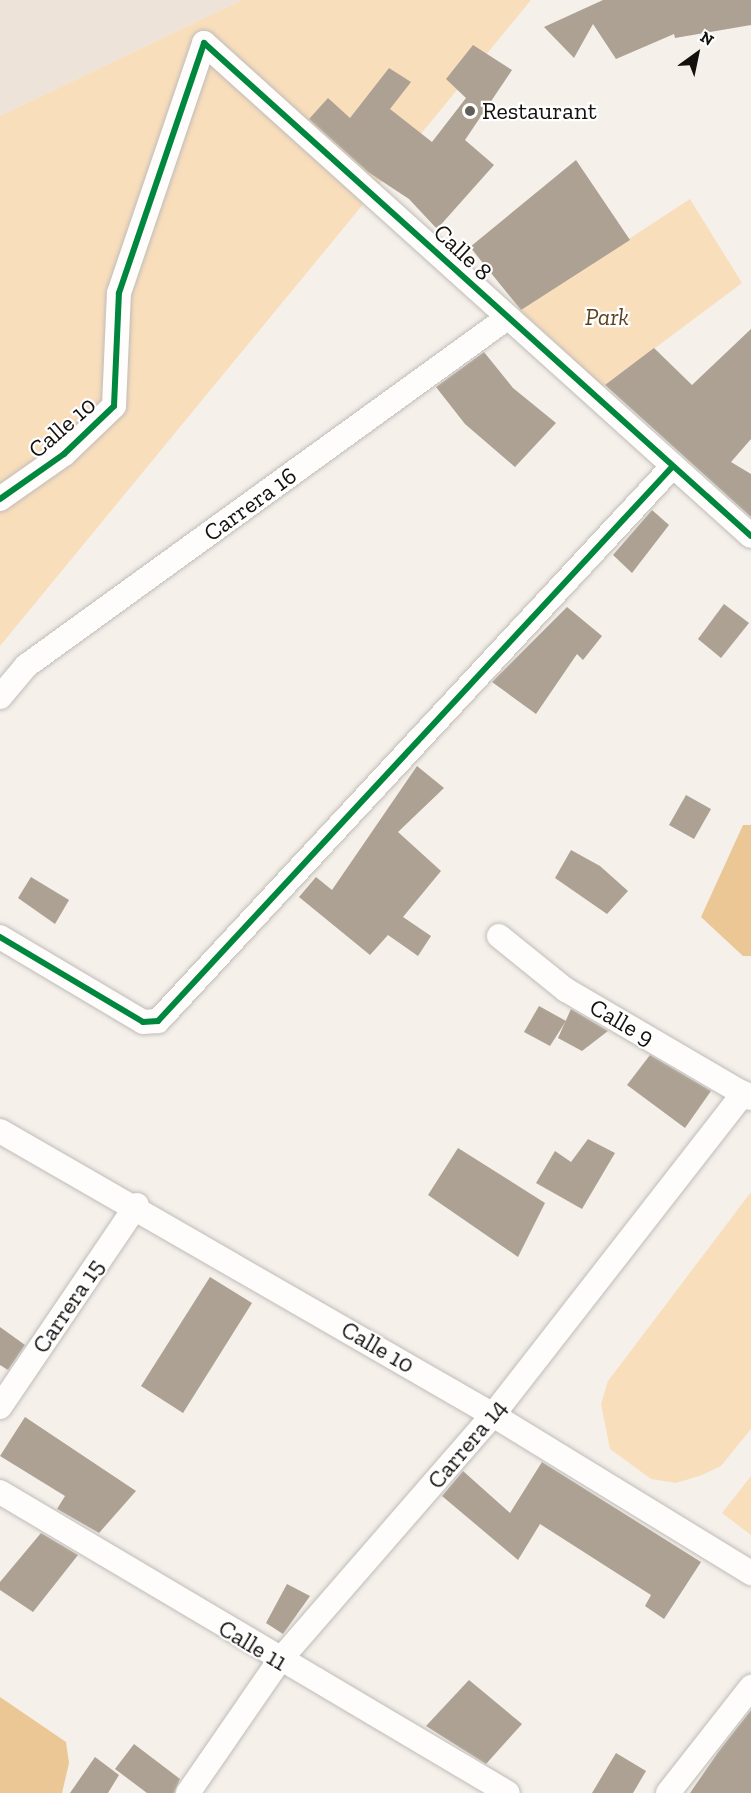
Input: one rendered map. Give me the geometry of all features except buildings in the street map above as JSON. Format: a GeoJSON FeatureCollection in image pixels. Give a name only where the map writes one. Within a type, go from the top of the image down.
{"type":"FeatureCollection","features":[{"type":"Feature","properties":{"kind":"street","name":"Calle 10"},"geometry":{"type":"LineString","coordinates":[[0,499],[64,454],[114,406],[119,293],[204,43]]}},
{"type":"Feature","properties":{"kind":"street","name":"Calle 8"},"geometry":{"type":"LineString","coordinates":[[204,43],[751,536]]}},
{"type":"Feature","properties":{"kind":"street","name":"Carrera 16"},"geometry":{"type":"LineString","coordinates":[[0,697],[26,666],[507,318]]}},
{"type":"Feature","properties":{"kind":"street"},"geometry":{"type":"LineString","coordinates":[[0,937],[142,1022],[158,1021],[672,467]]}},
{"type":"Feature","properties":{"kind":"street","name":"Calle 9"},"geometry":{"type":"LineString","coordinates":[[499,936],[566,990],[748,1095]]}},
{"type":"Feature","properties":{"kind":"street","name":"Carrera 14"},"geometry":{"type":"LineString","coordinates":[[188,1793],[279,1661],[493,1414],[748,1095]]}},
{"type":"Feature","properties":{"kind":"street","name":"Calle 10"},"geometry":{"type":"LineString","coordinates":[[0,1131],[136,1205],[493,1414],[751,1573]]}},
{"type":"Feature","properties":{"kind":"street","name":"Carrera 15"},"geometry":{"type":"LineString","coordinates":[[0,1407],[136,1205]]}},
{"type":"Feature","properties":{"kind":"street","name":"Calle 11"},"geometry":{"type":"LineString","coordinates":[[0,1492],[279,1661],[508,1793]]}},
{"type":"Feature","properties":{"kind":"street"},"geometry":{"type":"LineString","coordinates":[[668,1793],[751,1687]]}},
{"type":"Feature","properties":{"kind":"shaded area"},"geometry":{"type":"Polygon","coordinates":[[[0,0],[242,0],[0,116],[0,0]]]}},
{"type":"Feature","properties":{"kind":"shaded area"},"geometry":{"type":"Polygon","coordinates":[[[743,825],[751,825],[751,956],[743,956],[701,917],[743,825]]]}},
{"type":"Feature","properties":{"kind":"shaded area"},"geometry":{"type":"Polygon","coordinates":[[[0,1697],[66,1742],[69,1763],[62,1793],[0,1793],[0,1697]]]}},
{"type":"Feature","properties":{"kind":"green space"},"geometry":{"type":"Polygon","coordinates":[[[242,0],[531,0],[0,646],[0,116],[242,0]]]}},
{"type":"Feature","properties":{"kind":"green space","name":"Park"},"geometry":{"type":"Polygon","coordinates":[[[690,199],[742,283],[603,387],[520,310],[690,199]]]}},
{"type":"Feature","properties":{"kind":"green space"},"geometry":{"type":"Polygon","coordinates":[[[751,1192],[751,1429],[721,1466],[676,1483],[651,1479],[610,1449],[601,1404],[608,1381],[751,1192]]]}},
{"type":"Feature","properties":{"kind":"green space"},"geometry":{"type":"Polygon","coordinates":[[[751,1476],[751,1535],[722,1513],[751,1476]]]}},
{"type":"Feature","properties":{"kind":"cycle path"},"geometry":{"type":"LineString","coordinates":[[0,499],[64,454],[114,406],[119,293],[204,43],[751,536]]}},
{"type":"Feature","properties":{"kind":"cycle path"},"geometry":{"type":"LineString","coordinates":[[0,937],[143,1022],[158,1021],[672,467]]}},
{"type":"Feature","properties":{"kind":"place","name":"Restaurant"},"geometry":{"type":"Point","coordinates":[470,111]}}]}
